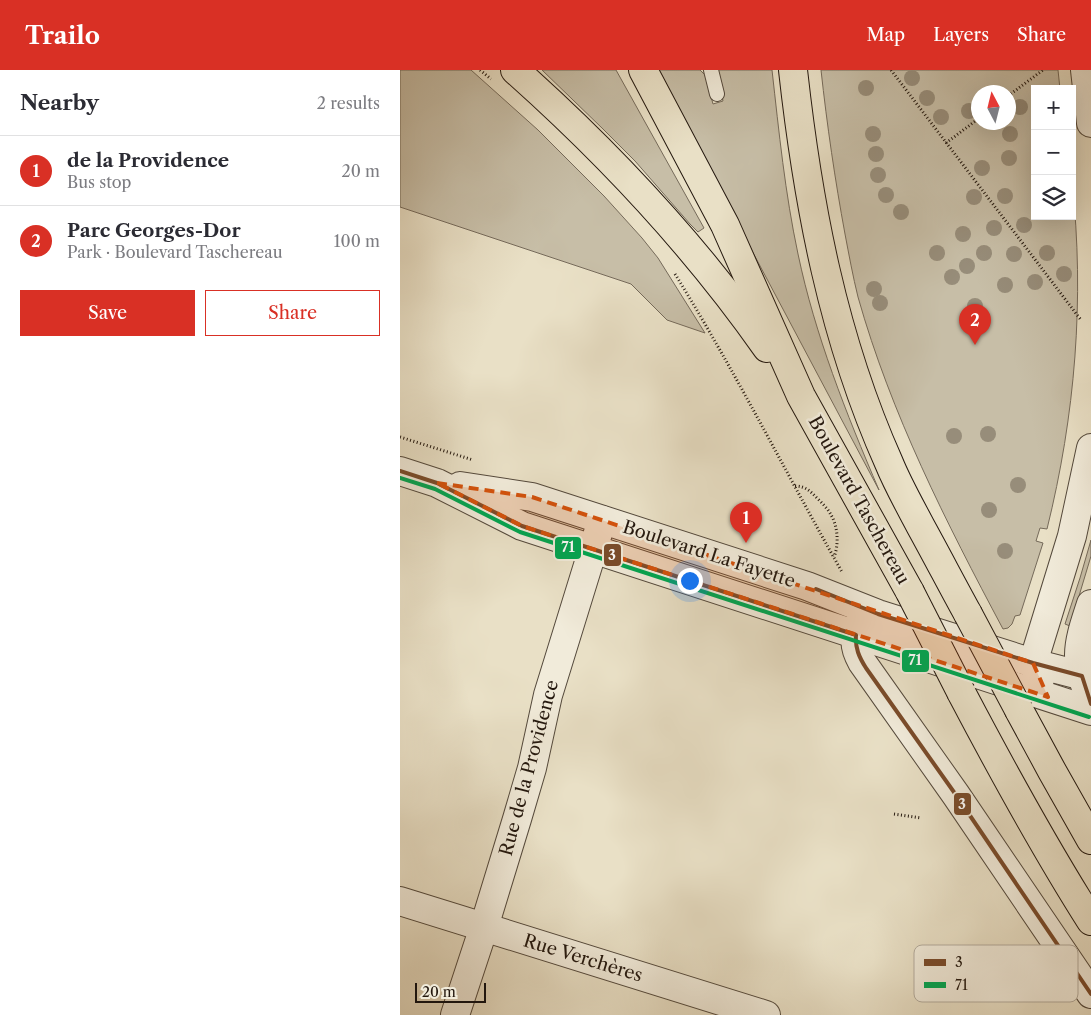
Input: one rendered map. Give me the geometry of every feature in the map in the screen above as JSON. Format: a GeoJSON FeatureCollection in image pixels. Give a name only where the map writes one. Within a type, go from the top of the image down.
{"type":"FeatureCollection","features":[{"type":"Feature","properties":{"kind":"highway","name":"Boulevard Taschereau"},"geometry":{"type":"LineString","coordinates":[[643,70],[726,225],[802,396],[910,592],[1016,797],[1091,922]]}},
{"type":"Feature","properties":{"kind":"highway"},"geometry":{"type":"LineString","coordinates":[[793,70],[804,160],[816,231],[834,305],[857,381],[901,489],[1091,840]]}},
{"type":"Feature","properties":{"kind":"highway"},"geometry":{"type":"LineString","coordinates":[[506,77],[552,104],[672,228],[751,324],[802,396]]}},
{"type":"Feature","properties":{"kind":"street"},"geometry":{"type":"LineString","coordinates":[[1085,70],[1091,123]]}},
{"type":"Feature","properties":{"kind":"street"},"geometry":{"type":"LineString","coordinates":[[1048,697],[1032,663],[1072,536],[1091,448]]}},
{"type":"Feature","properties":{"kind":"street","name":"Boulevard La Fayette"},"geometry":{"type":"LineString","coordinates":[[400,471],[437,483],[522,526],[1091,711]]}},
{"type":"Feature","properties":{"kind":"street","name":"Boulevard La Fayette"},"geometry":{"type":"LineString","coordinates":[[437,483],[532,497],[807,586],[878,614],[1032,663],[1087,677]]}},
{"type":"Feature","properties":{"kind":"street","name":"Rue de la Providence"},"geometry":{"type":"LineString","coordinates":[[455,1015],[527,786],[548,694],[602,520]]}},
{"type":"Feature","properties":{"kind":"street"},"geometry":{"type":"LineString","coordinates":[[1091,604],[1079,654],[1087,677],[1091,704]]}},
{"type":"Feature","properties":{"kind":"street"},"geometry":{"type":"LineString","coordinates":[[864,609],[855,640],[856,652],[1058,945]]}},
{"type":"Feature","properties":{"kind":"street","name":"Rue Verchères"},"geometry":{"type":"LineString","coordinates":[[400,901],[766,1015]]}},
{"type":"Feature","properties":{"kind":"street"},"geometry":{"type":"LineString","coordinates":[[1078,975],[1091,994]]}},
{"type":"Feature","properties":{"kind":"lane"},"geometry":{"type":"LineString","coordinates":[[711,70],[717,94]]}},
{"type":"Feature","properties":{"kind":"path"},"geometry":{"type":"LineString","coordinates":[[480,70],[506,77]]}},
{"type":"Feature","properties":{"kind":"path"},"geometry":{"type":"LineString","coordinates":[[891,70],[1081,320]]}},
{"type":"Feature","properties":{"kind":"path"},"geometry":{"type":"LineString","coordinates":[[1016,90],[1043,70]]}},
{"type":"Feature","properties":{"kind":"path"},"geometry":{"type":"LineString","coordinates":[[946,143],[971,124]]}},
{"type":"Feature","properties":{"kind":"path"},"geometry":{"type":"LineString","coordinates":[[674,272],[730,368],[842,572]]}},
{"type":"Feature","properties":{"kind":"path"},"geometry":{"type":"LineString","coordinates":[[400,437],[475,461]]}},
{"type":"Feature","properties":{"kind":"path"},"geometry":{"type":"LineString","coordinates":[[795,486],[806,488],[827,508],[832,516],[836,530],[837,547],[834,558]]}},
{"type":"Feature","properties":{"kind":"path"},"geometry":{"type":"LineString","coordinates":[[894,814],[921,818]]}},
{"type":"Feature","properties":{"kind":"highlighted area"},"geometry":{"type":"Polygon","coordinates":[[[437,483],[532,497],[1033,663],[1048,697],[522,526],[437,483]]]}},
{"type":"Feature","properties":{"kind":"shaded area"},"geometry":{"type":"Polygon","coordinates":[[[400,70],[471,70],[538,130],[604,196],[642,238],[658,258],[705,333],[667,320],[631,284],[400,207],[400,70]]]}},
{"type":"Feature","properties":{"kind":"shaded area"},"geometry":{"type":"Polygon","coordinates":[[[542,70],[616,70],[704,228],[698,232],[635,161],[542,70]]]}},
{"type":"Feature","properties":{"kind":"shaded area"},"geometry":{"type":"Polygon","coordinates":[[[656,70],[700,70],[705,75],[713,104],[723,101],[717,70],[772,70],[793,231],[805,284],[832,374],[879,490],[656,70]]]}},
{"type":"Feature","properties":{"kind":"shaded area"},"geometry":{"type":"Polygon","coordinates":[[[821,70],[1058,70],[1060,85],[1031,85],[1031,220],[1075,220],[1078,270],[1075,357],[1065,444],[1047,529],[1040,528],[1036,541],[1043,543],[1020,615],[1015,616],[1008,628],[1003,629],[941,508],[903,425],[871,340],[858,297],[841,214],[821,70]]]}},
{"type":"Feature","properties":{"kind":"shaded area"},"geometry":{"type":"Polygon","coordinates":[[[1091,540],[1091,556],[1070,626],[1065,624],[1091,540]]]}},
{"type":"Feature","properties":{"kind":"transit line","name":"3"},"geometry":{"type":"LineString","coordinates":[[400,471],[437,483],[522,526],[856,635],[858,652],[866,668],[956,795],[1058,945]]}},
{"type":"Feature","properties":{"kind":"transit line","name":"71"},"geometry":{"type":"LineString","coordinates":[[400,478],[435,489],[520,532],[1089,717]]}},
{"type":"Feature","properties":{"kind":"transit line","name":"3"},"geometry":{"type":"LineString","coordinates":[[816,589],[878,614],[1033,663],[1082,676],[1091,704]]}},
{"type":"Feature","properties":{"kind":"transit line","name":"3"},"geometry":{"type":"LineString","coordinates":[[1078,975],[1091,994]]}},
{"type":"Feature","properties":{"kind":"place","name":"Parc Georges-Dor"},"geometry":{"type":"Point","coordinates":[975,345]}},
{"type":"Feature","properties":{"kind":"place","name":"de la Providence"},"geometry":{"type":"Point","coordinates":[746,543]}}]}
